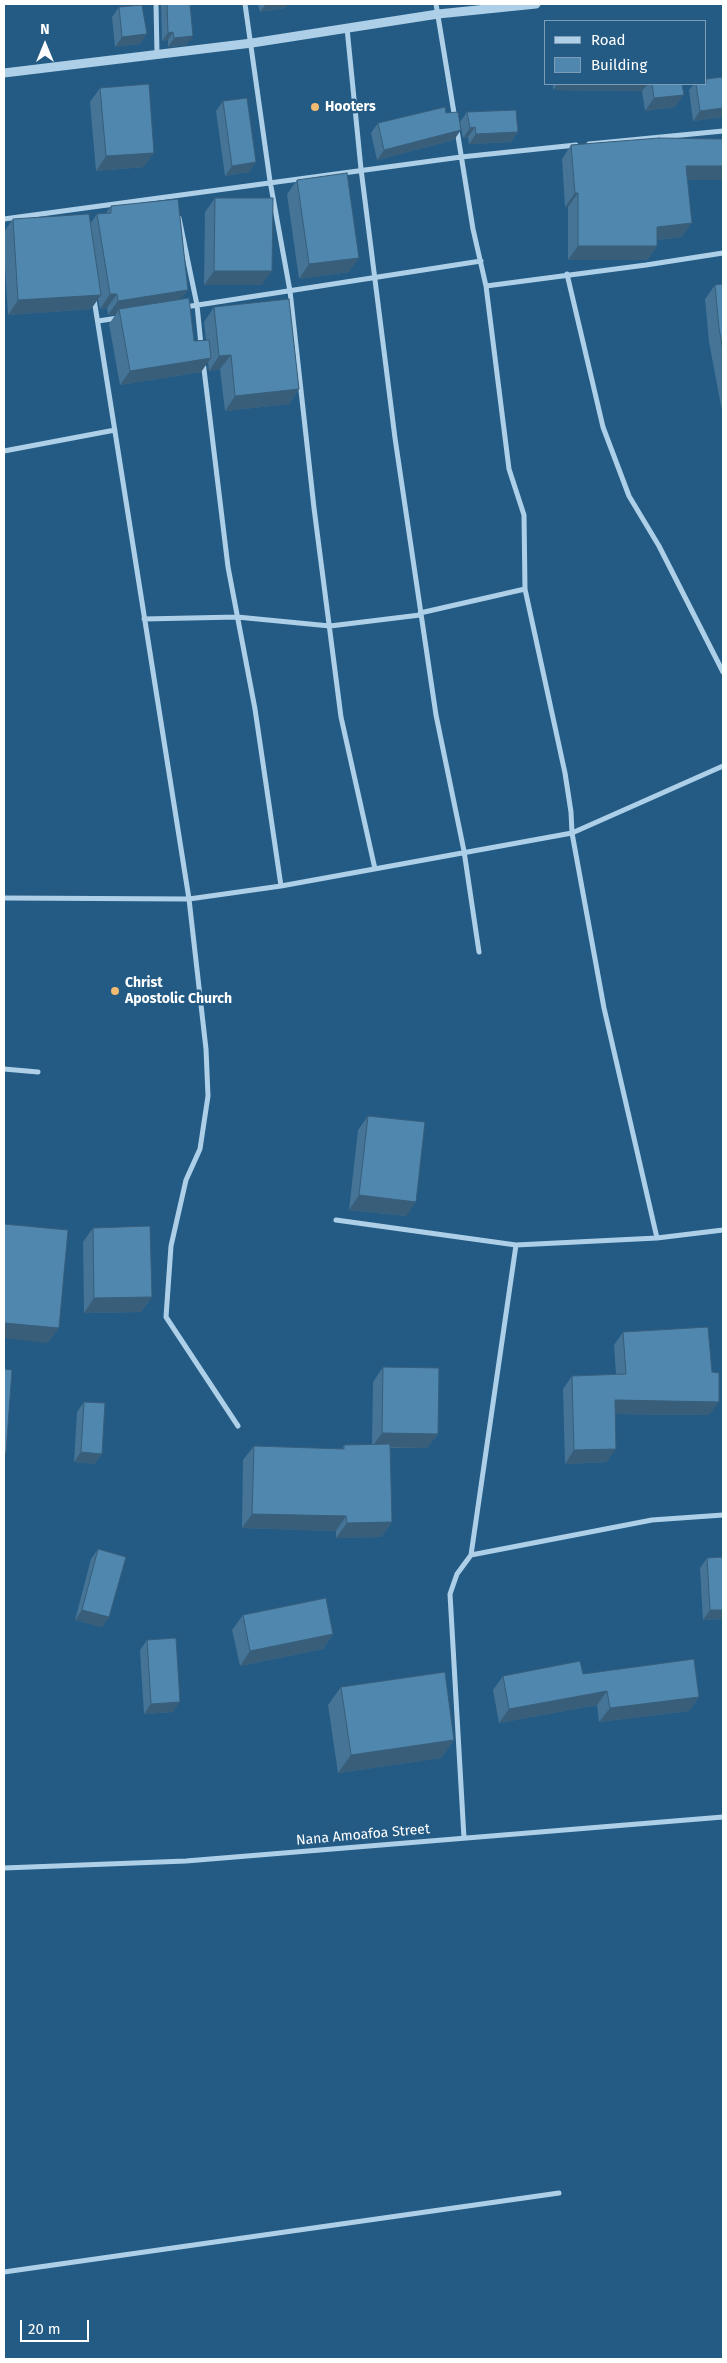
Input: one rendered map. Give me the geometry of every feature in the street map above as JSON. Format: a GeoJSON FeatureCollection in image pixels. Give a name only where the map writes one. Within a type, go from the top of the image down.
{"type":"FeatureCollection","features":[{"type":"Feature","properties":{"kind":"street"},"geometry":{"type":"LineString","coordinates":[[156,4],[156,54]]}},
{"type":"Feature","properties":{"kind":"street"},"geometry":{"type":"LineString","coordinates":[[245,4],[270,181],[290,291],[314,508],[341,717],[375,869]]}},
{"type":"Feature","properties":{"kind":"street"},"geometry":{"type":"LineString","coordinates":[[436,4],[461,157],[486,286],[509,469],[524,514],[525,590],[565,773],[572,812],[572,833],[604,1008],[657,1238]]}},
{"type":"Feature","properties":{"kind":"street"},"geometry":{"type":"LineString","coordinates":[[4,73],[252,43],[438,14],[535,4]]}},
{"type":"Feature","properties":{"kind":"street"},"geometry":{"type":"LineString","coordinates":[[347,28],[361,170],[395,438],[436,715],[464,851],[478,952]]}},
{"type":"Feature","properties":{"kind":"street"},"geometry":{"type":"LineString","coordinates":[[4,219],[80,210],[270,181],[461,157],[723,131]]}},
{"type":"Feature","properties":{"kind":"street"},"geometry":{"type":"LineString","coordinates":[[175,196],[177,205]]}},
{"type":"Feature","properties":{"kind":"street"},"geometry":{"type":"LineString","coordinates":[[80,210],[82,219]]}},
{"type":"Feature","properties":{"kind":"street"},"geometry":{"type":"LineString","coordinates":[[179,214],[197,305],[227,557],[255,709],[281,886]]}},
{"type":"Feature","properties":{"kind":"street"},"geometry":{"type":"LineString","coordinates":[[486,286],[723,253]]}},
{"type":"Feature","properties":{"kind":"street"},"geometry":{"type":"LineString","coordinates":[[179,308],[481,261]]}},
{"type":"Feature","properties":{"kind":"street"},"geometry":{"type":"LineString","coordinates":[[567,274],[603,427],[629,496],[659,546],[723,672]]}},
{"type":"Feature","properties":{"kind":"street"},"geometry":{"type":"LineString","coordinates":[[93,294],[189,899],[206,1049],[208,1096],[200,1149],[186,1180],[171,1246],[166,1317],[238,1426]]}},
{"type":"Feature","properties":{"kind":"street"},"geometry":{"type":"LineString","coordinates":[[98,321],[125,317]]}},
{"type":"Feature","properties":{"kind":"street"},"geometry":{"type":"LineString","coordinates":[[4,451],[115,430]]}},
{"type":"Feature","properties":{"kind":"street"},"geometry":{"type":"LineString","coordinates":[[144,619],[237,617],[330,626],[420,615],[420,613],[525,590]]}},
{"type":"Feature","properties":{"kind":"street"},"geometry":{"type":"LineString","coordinates":[[4,898],[189,899],[281,886],[464,851],[572,833],[723,766]]}},
{"type":"Feature","properties":{"kind":"street"},"geometry":{"type":"LineString","coordinates":[[4,1069],[38,1072]]}},
{"type":"Feature","properties":{"kind":"street"},"geometry":{"type":"LineString","coordinates":[[336,1220],[516,1246],[657,1238],[723,1230]]}},
{"type":"Feature","properties":{"kind":"street"},"geometry":{"type":"LineString","coordinates":[[464,1838],[450,1594],[457,1574],[471,1555],[516,1246]]}},
{"type":"Feature","properties":{"kind":"street"},"geometry":{"type":"LineString","coordinates":[[471,1555],[652,1520],[723,1514]]}},
{"type":"Feature","properties":{"kind":"street","name":"Nana Amoafoa Street"},"geometry":{"type":"LineString","coordinates":[[4,1868],[186,1861],[723,1817]]}},
{"type":"Feature","properties":{"kind":"street"},"geometry":{"type":"LineString","coordinates":[[4,2272],[559,2193]]}},
{"type":"Feature","properties":{"kind":"building"},"geometry":{"type":"Polygon","coordinates":[[[167,4],[190,4],[193,36],[174,38],[173,32],[168,33],[167,4]]]}},
{"type":"Feature","properties":{"kind":"building"},"geometry":{"type":"Polygon","coordinates":[[[142,5],[147,34],[122,37],[119,7],[142,5]]]}},
{"type":"Feature","properties":{"kind":"building"},"geometry":{"type":"Polygon","coordinates":[[[723,77],[723,108],[700,111],[696,85],[707,85],[707,79],[723,77]]]}},
{"type":"Feature","properties":{"kind":"building"},"geometry":{"type":"Polygon","coordinates":[[[149,84],[154,153],[106,156],[100,88],[149,84]]]}},
{"type":"Feature","properties":{"kind":"building"},"geometry":{"type":"Polygon","coordinates":[[[652,85],[682,85],[684,95],[654,98],[652,85]]]}},
{"type":"Feature","properties":{"kind":"building"},"geometry":{"type":"Polygon","coordinates":[[[247,98],[256,162],[232,166],[223,101],[247,98]]]}},
{"type":"Feature","properties":{"kind":"building"},"geometry":{"type":"Polygon","coordinates":[[[445,107],[446,113],[458,112],[461,130],[384,150],[378,123],[445,107]]]}},
{"type":"Feature","properties":{"kind":"building"},"geometry":{"type":"Polygon","coordinates":[[[516,110],[518,132],[476,134],[475,127],[470,128],[467,112],[516,110]]]}},
{"type":"Feature","properties":{"kind":"building"},"geometry":{"type":"Polygon","coordinates":[[[659,138],[723,139],[723,166],[686,166],[692,223],[657,227],[657,246],[578,246],[578,193],[575,193],[571,145],[659,138]]]}},
{"type":"Feature","properties":{"kind":"building"},"geometry":{"type":"Polygon","coordinates":[[[347,173],[359,258],[309,264],[297,180],[347,173]]]}},
{"type":"Feature","properties":{"kind":"building"},"geometry":{"type":"Polygon","coordinates":[[[215,198],[273,198],[272,271],[214,271],[215,198]]]}},
{"type":"Feature","properties":{"kind":"building"},"geometry":{"type":"Polygon","coordinates":[[[178,199],[188,290],[118,301],[117,294],[110,294],[97,214],[111,213],[111,206],[178,199]]]}},
{"type":"Feature","properties":{"kind":"building"},"geometry":{"type":"Polygon","coordinates":[[[89,214],[101,295],[18,300],[13,219],[89,214]]]}},
{"type":"Feature","properties":{"kind":"building"},"geometry":{"type":"Polygon","coordinates":[[[723,284],[723,350],[715,285],[723,284]]]}},
{"type":"Feature","properties":{"kind":"building"},"geometry":{"type":"Polygon","coordinates":[[[189,298],[194,341],[209,340],[211,358],[130,371],[119,309],[189,298]]]}},
{"type":"Feature","properties":{"kind":"building"},"geometry":{"type":"Polygon","coordinates":[[[289,299],[299,389],[235,396],[231,355],[219,356],[214,307],[289,299]]]}},
{"type":"Feature","properties":{"kind":"building"},"geometry":{"type":"Polygon","coordinates":[[[368,1116],[425,1122],[416,1202],[359,1195],[368,1116]]]}},
{"type":"Feature","properties":{"kind":"building"},"geometry":{"type":"Polygon","coordinates":[[[4,1224],[68,1230],[59,1328],[4,1323],[4,1224]]]}},
{"type":"Feature","properties":{"kind":"building"},"geometry":{"type":"Polygon","coordinates":[[[150,1226],[152,1297],[94,1298],[93,1228],[150,1226]]]}},
{"type":"Feature","properties":{"kind":"building"},"geometry":{"type":"Polygon","coordinates":[[[708,1327],[712,1372],[719,1373],[719,1402],[615,1400],[616,1449],[574,1450],[572,1376],[626,1374],[623,1332],[708,1327]]]}},
{"type":"Feature","properties":{"kind":"building"},"geometry":{"type":"Polygon","coordinates":[[[383,1367],[439,1368],[438,1434],[382,1433],[383,1367]]]}},
{"type":"Feature","properties":{"kind":"building"},"geometry":{"type":"Polygon","coordinates":[[[4,1369],[12,1370],[6,1453],[4,1453],[4,1369]]]}},
{"type":"Feature","properties":{"kind":"building"},"geometry":{"type":"Polygon","coordinates":[[[84,1402],[105,1403],[102,1454],[81,1452],[84,1402]]]}},
{"type":"Feature","properties":{"kind":"building"},"geometry":{"type":"Polygon","coordinates":[[[390,1444],[392,1522],[347,1523],[346,1516],[252,1514],[254,1446],[344,1449],[344,1445],[390,1444]]]}},
{"type":"Feature","properties":{"kind":"building"},"geometry":{"type":"Polygon","coordinates":[[[98,1549],[126,1557],[109,1617],[82,1610],[98,1549]]]}},
{"type":"Feature","properties":{"kind":"building"},"geometry":{"type":"Polygon","coordinates":[[[723,1557],[723,1610],[710,1610],[707,1558],[723,1557]]]}},
{"type":"Feature","properties":{"kind":"building"},"geometry":{"type":"Polygon","coordinates":[[[326,1598],[333,1634],[250,1651],[243,1615],[326,1598]]]}},
{"type":"Feature","properties":{"kind":"building"},"geometry":{"type":"Polygon","coordinates":[[[176,1638],[180,1702],[151,1704],[147,1640],[176,1638]]]}},
{"type":"Feature","properties":{"kind":"building"},"geometry":{"type":"Polygon","coordinates":[[[694,1659],[699,1697],[610,1708],[607,1691],[509,1709],[503,1676],[580,1661],[583,1674],[694,1659]]]}},
{"type":"Feature","properties":{"kind":"building"},"geometry":{"type":"Polygon","coordinates":[[[445,1672],[454,1740],[351,1755],[341,1687],[445,1672]]]}},
{"type":"Feature","properties":{"kind":"place","name":"Hooters"},"geometry":{"type":"Point","coordinates":[315,107]}},
{"type":"Feature","properties":{"kind":"place","name":"Christ Apostolic Church"},"geometry":{"type":"Point","coordinates":[115,991]}}]}
